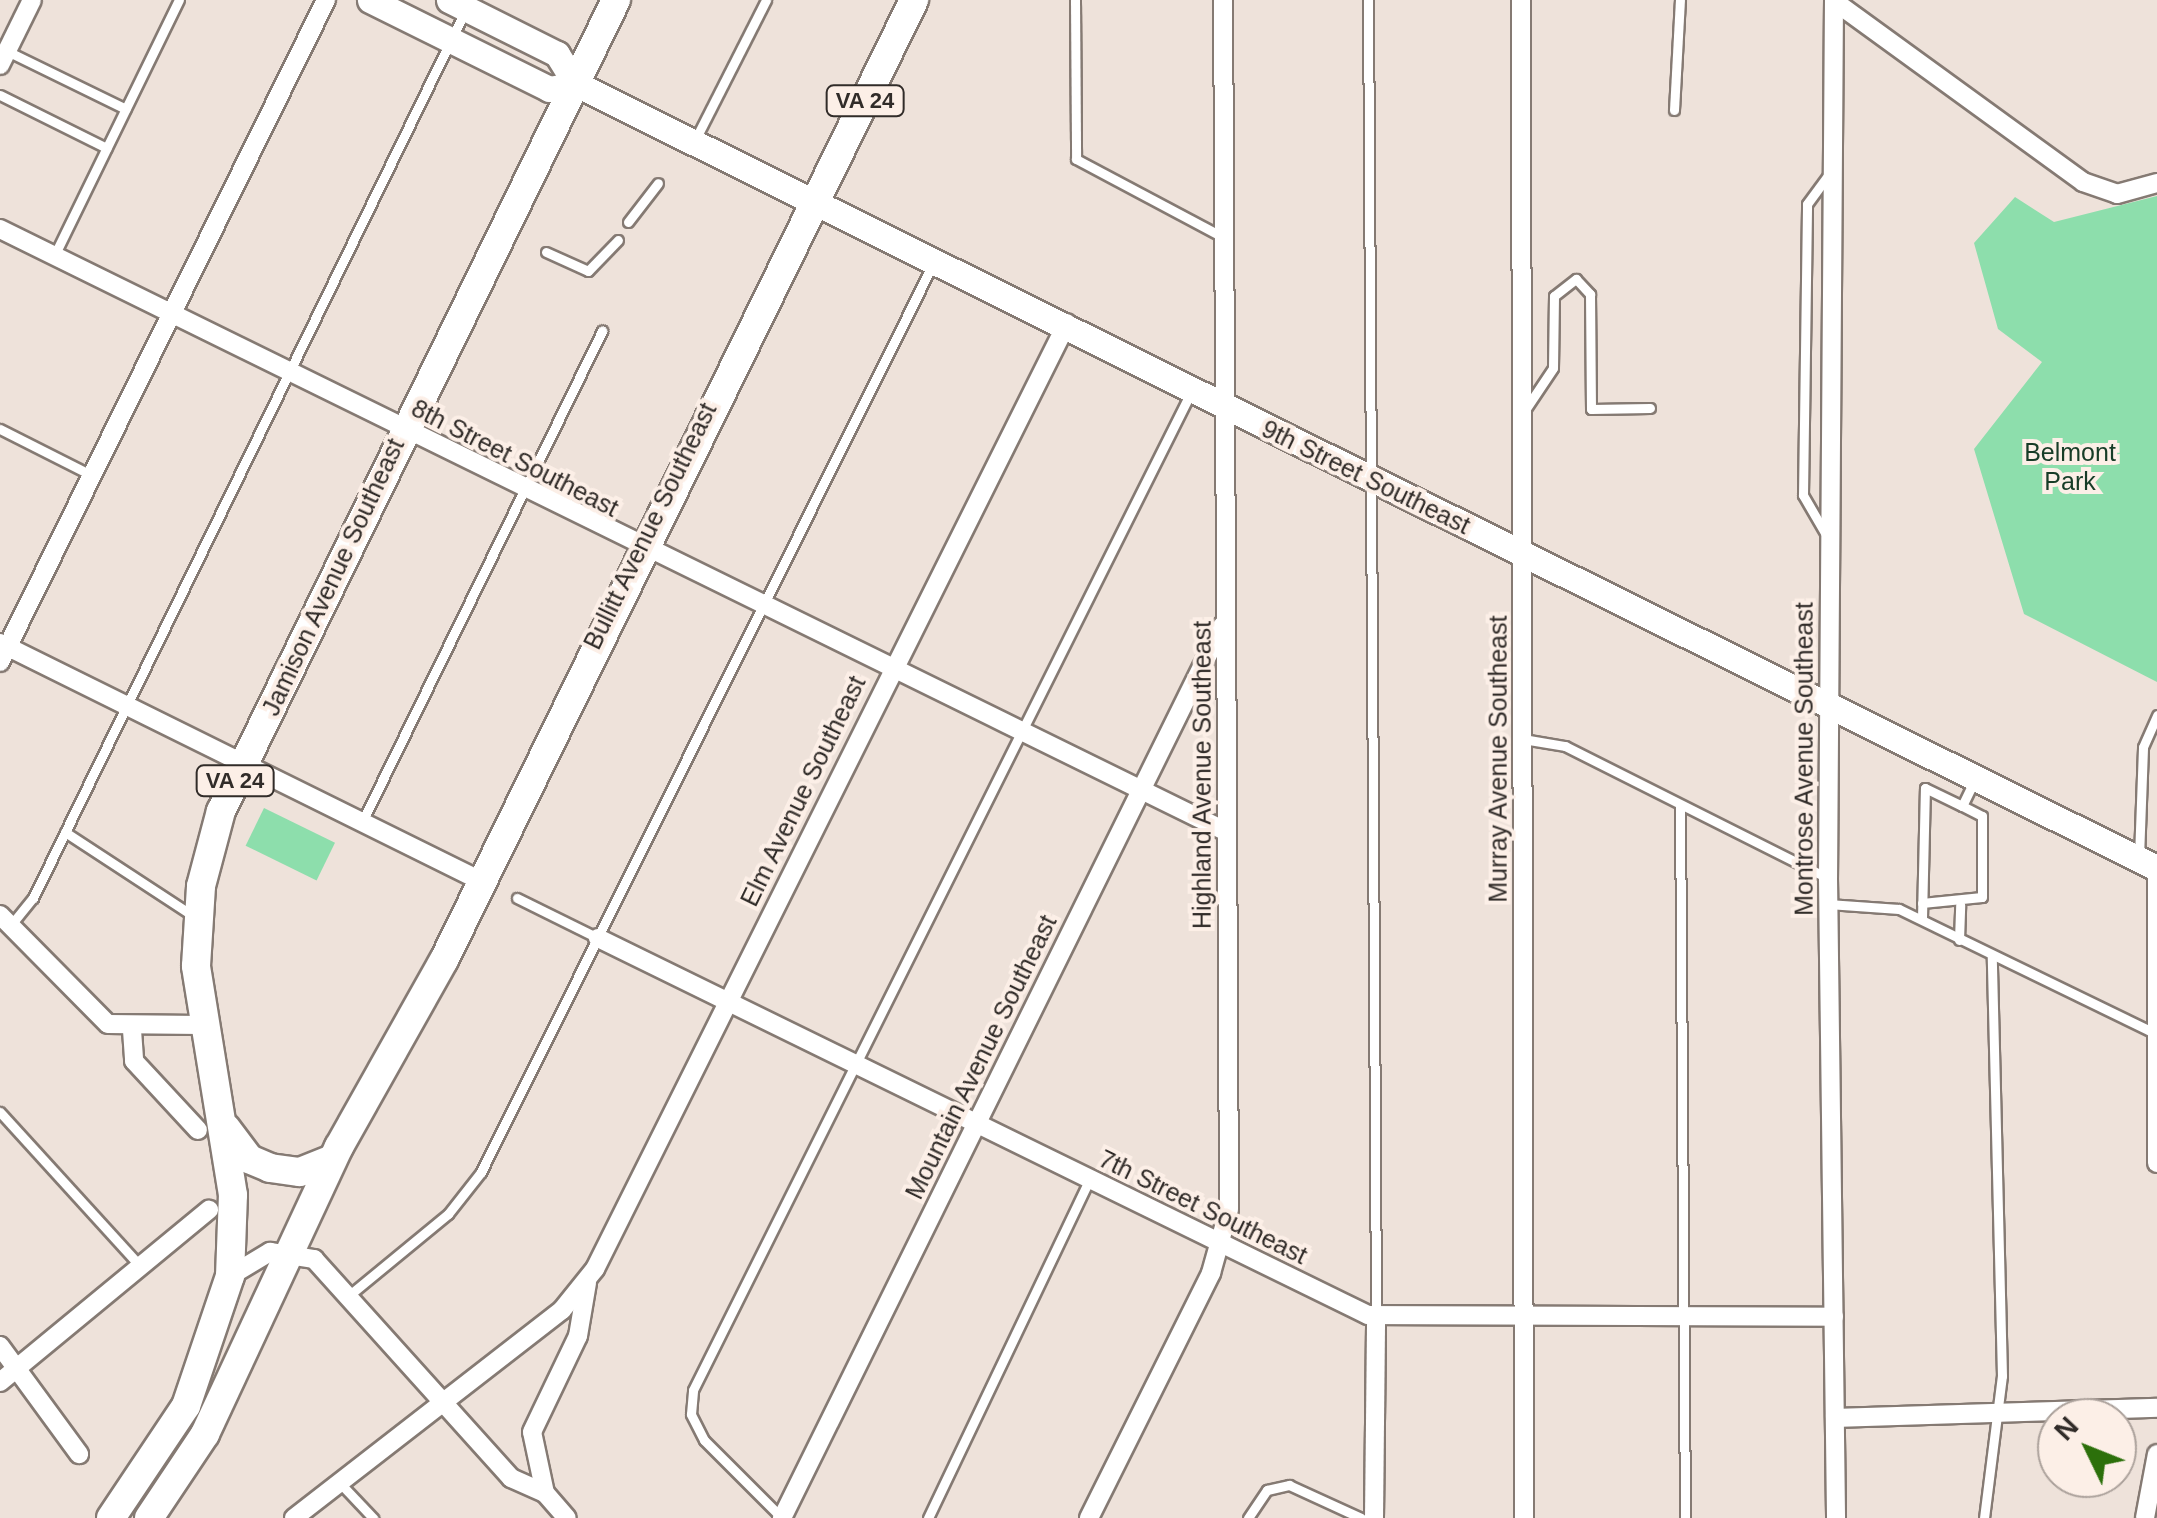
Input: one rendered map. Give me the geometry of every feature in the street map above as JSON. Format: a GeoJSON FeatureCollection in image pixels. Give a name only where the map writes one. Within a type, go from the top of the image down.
{"type":"FeatureCollection","features":[{"type":"Feature","properties":{"kind":"main road","name":"Jamison Avenue Southeast"},"geometry":{"type":"LineString","coordinates":[[111,1518],[186,1406],[230,1276],[233,1196],[208,1124],[201,1024],[197,918],[208,848],[403,430],[616,0]]}},
{"type":"Feature","properties":{"kind":"main road","name":"Bullitt Avenue Southeast"},"geometry":{"type":"LineString","coordinates":[[296,1252],[333,1159],[393,1055],[481,881],[638,548],[914,0]]}},
{"type":"Feature","properties":{"kind":"main road","name":"Bullitt Avenue Southeast"},"geometry":{"type":"LineString","coordinates":[[296,1252],[380,1097],[393,1055]]}},
{"type":"Feature","properties":{"kind":"main road"},"geometry":{"type":"LineString","coordinates":[[208,1124],[250,1160],[270,1168],[300,1172],[333,1159]]}},
{"type":"Feature","properties":{"kind":"main road","name":"VA 24"},"geometry":{"type":"LineString","coordinates":[[150,1518],[206,1434],[296,1252]]}},
{"type":"Feature","properties":{"kind":"street"},"geometry":{"type":"LineString","coordinates":[[3,58],[32,0]]}},
{"type":"Feature","properties":{"kind":"street"},"geometry":{"type":"LineString","coordinates":[[326,0],[2,651],[124,703],[481,881]]}},
{"type":"Feature","properties":{"kind":"street","name":"9th Street Southeast"},"geometry":{"type":"LineString","coordinates":[[370,0],[549,88],[576,84]]}},
{"type":"Feature","properties":{"kind":"street","name":"Highland Avenue Southeast"},"geometry":{"type":"LineString","coordinates":[[1089,1518],[1222,1244],[1227,832],[1223,0]]}},
{"type":"Feature","properties":{"kind":"street","name":"Murray Avenue Southeast"},"geometry":{"type":"LineString","coordinates":[[1521,0],[1524,1518]]}},
{"type":"Feature","properties":{"kind":"street"},"geometry":{"type":"LineString","coordinates":[[1834,0],[2082,182],[2117,194],[2157,183]]}},
{"type":"Feature","properties":{"kind":"street","name":"Montrose Avenue Southeast"},"geometry":{"type":"LineString","coordinates":[[1834,0],[1828,904],[1836,1518]]}},
{"type":"Feature","properties":{"kind":"street","name":"9th Street Southeast"},"geometry":{"type":"LineString","coordinates":[[458,4],[558,54],[576,84],[1067,323],[1368,480],[2152,866]]}},
{"type":"Feature","properties":{"kind":"street","name":"8th Street Southeast"},"geometry":{"type":"LineString","coordinates":[[0,229],[638,548],[1227,832]]}},
{"type":"Feature","properties":{"kind":"street","name":"Elm Avenue Southeast"},"geometry":{"type":"LineString","coordinates":[[545,1493],[532,1432],[578,1336],[586,1282],[1067,323]]}},
{"type":"Feature","properties":{"kind":"street","name":"Mountain Avenue Southeast"},"geometry":{"type":"LineString","coordinates":[[782,1518],[1226,620]]}},
{"type":"Feature","properties":{"kind":"street"},"geometry":{"type":"LineString","coordinates":[[2152,866],[2157,1163]]}},
{"type":"Feature","properties":{"kind":"street"},"geometry":{"type":"LineString","coordinates":[[5,920],[94,1015],[132,1030],[201,1024]]}},
{"type":"Feature","properties":{"kind":"street","name":"7th Street Southeast"},"geometry":{"type":"LineString","coordinates":[[598,938],[975,1126],[1376,1317],[1834,1317]]}},
{"type":"Feature","properties":{"kind":"street"},"geometry":{"type":"LineString","coordinates":[[132,1030],[134,1061],[208,1124]]}},
{"type":"Feature","properties":{"kind":"street"},"geometry":{"type":"LineString","coordinates":[[0,1382],[209,1210]]}},
{"type":"Feature","properties":{"kind":"street"},"geometry":{"type":"LineString","coordinates":[[230,1276],[254,1257],[296,1252],[347,1297],[511,1478],[545,1493],[567,1518]]}},
{"type":"Feature","properties":{"kind":"street","name":"Elm Avenue Southeast"},"geometry":{"type":"LineString","coordinates":[[294,1518],[440,1404],[586,1282]]}},
{"type":"Feature","properties":{"kind":"street"},"geometry":{"type":"LineString","coordinates":[[1374,1518],[1376,1317]]}},
{"type":"Feature","properties":{"kind":"street"},"geometry":{"type":"LineString","coordinates":[[0,1346],[79,1454]]}},
{"type":"Feature","properties":{"kind":"street"},"geometry":{"type":"LineString","coordinates":[[1835,1418],[2157,1408]]}},
{"type":"Feature","properties":{"kind":"street"},"geometry":{"type":"LineString","coordinates":[[2145,1518],[2157,1454]]}},
{"type":"Feature","properties":{"kind":"lane"},"geometry":{"type":"LineString","coordinates":[[54,256],[180,0]]}},
{"type":"Feature","properties":{"kind":"lane"},"geometry":{"type":"LineString","coordinates":[[694,142],[766,0]]}},
{"type":"Feature","properties":{"kind":"lane"},"geometry":{"type":"LineString","coordinates":[[1075,0],[1076,159],[1223,237]]}},
{"type":"Feature","properties":{"kind":"lane"},"geometry":{"type":"LineString","coordinates":[[1368,0],[1376,1317]]}},
{"type":"Feature","properties":{"kind":"lane"},"geometry":{"type":"LineString","coordinates":[[1674,110],[1680,0]]}},
{"type":"Feature","properties":{"kind":"lane"},"geometry":{"type":"LineString","coordinates":[[5,920],[66,832],[124,703],[450,39],[458,4]]}},
{"type":"Feature","properties":{"kind":"lane"},"geometry":{"type":"LineString","coordinates":[[3,58],[126,109]]}},
{"type":"Feature","properties":{"kind":"lane"},"geometry":{"type":"LineString","coordinates":[[0,96],[107,148]]}},
{"type":"Feature","properties":{"kind":"lane"},"geometry":{"type":"LineString","coordinates":[[1831,543],[1803,495],[1807,204],[1834,168]]}},
{"type":"Feature","properties":{"kind":"lane"},"geometry":{"type":"LineString","coordinates":[[628,222],[658,184]]}},
{"type":"Feature","properties":{"kind":"lane"},"geometry":{"type":"LineString","coordinates":[[546,252],[595,270],[618,240]]}},
{"type":"Feature","properties":{"kind":"lane"},"geometry":{"type":"LineString","coordinates":[[347,1297],[468,1192],[936,259]]}},
{"type":"Feature","properties":{"kind":"lane"},"geometry":{"type":"LineString","coordinates":[[1524,412],[1554,368],[1554,296],[1576,279],[1590,294],[1591,410],[1650,408]]}},
{"type":"Feature","properties":{"kind":"lane"},"geometry":{"type":"LineString","coordinates":[[362,822],[521,488],[602,332]]}},
{"type":"Feature","properties":{"kind":"lane"},"geometry":{"type":"LineString","coordinates":[[782,1518],[704,1440],[690,1401],[1193,387]]}},
{"type":"Feature","properties":{"kind":"lane"},"geometry":{"type":"LineString","coordinates":[[0,429],[92,475]]}},
{"type":"Feature","properties":{"kind":"lane"},"geometry":{"type":"LineString","coordinates":[[2152,866],[2143,747],[2157,715]]}},
{"type":"Feature","properties":{"kind":"lane"},"geometry":{"type":"LineString","coordinates":[[1523,739],[1565,746],[1828,878]]}},
{"type":"Feature","properties":{"kind":"lane"},"geometry":{"type":"LineString","coordinates":[[1962,806],[1975,778]]}},
{"type":"Feature","properties":{"kind":"lane"},"geometry":{"type":"LineString","coordinates":[[1922,903],[1960,905],[1982,897],[1982,816],[1925,788],[1922,903],[1922,918]]}},
{"type":"Feature","properties":{"kind":"lane"},"geometry":{"type":"LineString","coordinates":[[1680,806],[1685,1518]]}},
{"type":"Feature","properties":{"kind":"lane"},"geometry":{"type":"LineString","coordinates":[[66,832],[197,918]]}},
{"type":"Feature","properties":{"kind":"lane"},"geometry":{"type":"LineString","coordinates":[[518,898],[598,938]]}},
{"type":"Feature","properties":{"kind":"lane"},"geometry":{"type":"LineString","coordinates":[[1828,904],[1922,918],[1992,958],[2157,1034]]}},
{"type":"Feature","properties":{"kind":"lane"},"geometry":{"type":"LineString","coordinates":[[1959,940],[1960,905]]}},
{"type":"Feature","properties":{"kind":"lane"},"geometry":{"type":"LineString","coordinates":[[1984,1518],[2002,1376],[1992,958]]}},
{"type":"Feature","properties":{"kind":"lane"},"geometry":{"type":"LineString","coordinates":[[0,1112],[142,1268]]}},
{"type":"Feature","properties":{"kind":"lane"},"geometry":{"type":"LineString","coordinates":[[928,1518],[1089,1180]]}},
{"type":"Feature","properties":{"kind":"lane"},"geometry":{"type":"LineString","coordinates":[[338,1482],[374,1518]]}},
{"type":"Feature","properties":{"kind":"lane"},"geometry":{"type":"LineString","coordinates":[[1248,1518],[1267,1490],[1289,1485],[1361,1518]]}},
{"type":"Feature","properties":{"kind":"green space","name":"Belmont Park"},"geometry":{"type":"Polygon","coordinates":[[[2157,196],[2157,682],[2024,614],[1974,449],[2042,362],[1998,329],[1974,243],[2015,197],[2054,222],[2157,196]]]}},
{"type":"Feature","properties":{"kind":"green space"},"geometry":{"type":"Polygon","coordinates":[[[264,808],[335,843],[317,880],[246,846],[264,808]]]}}]}
